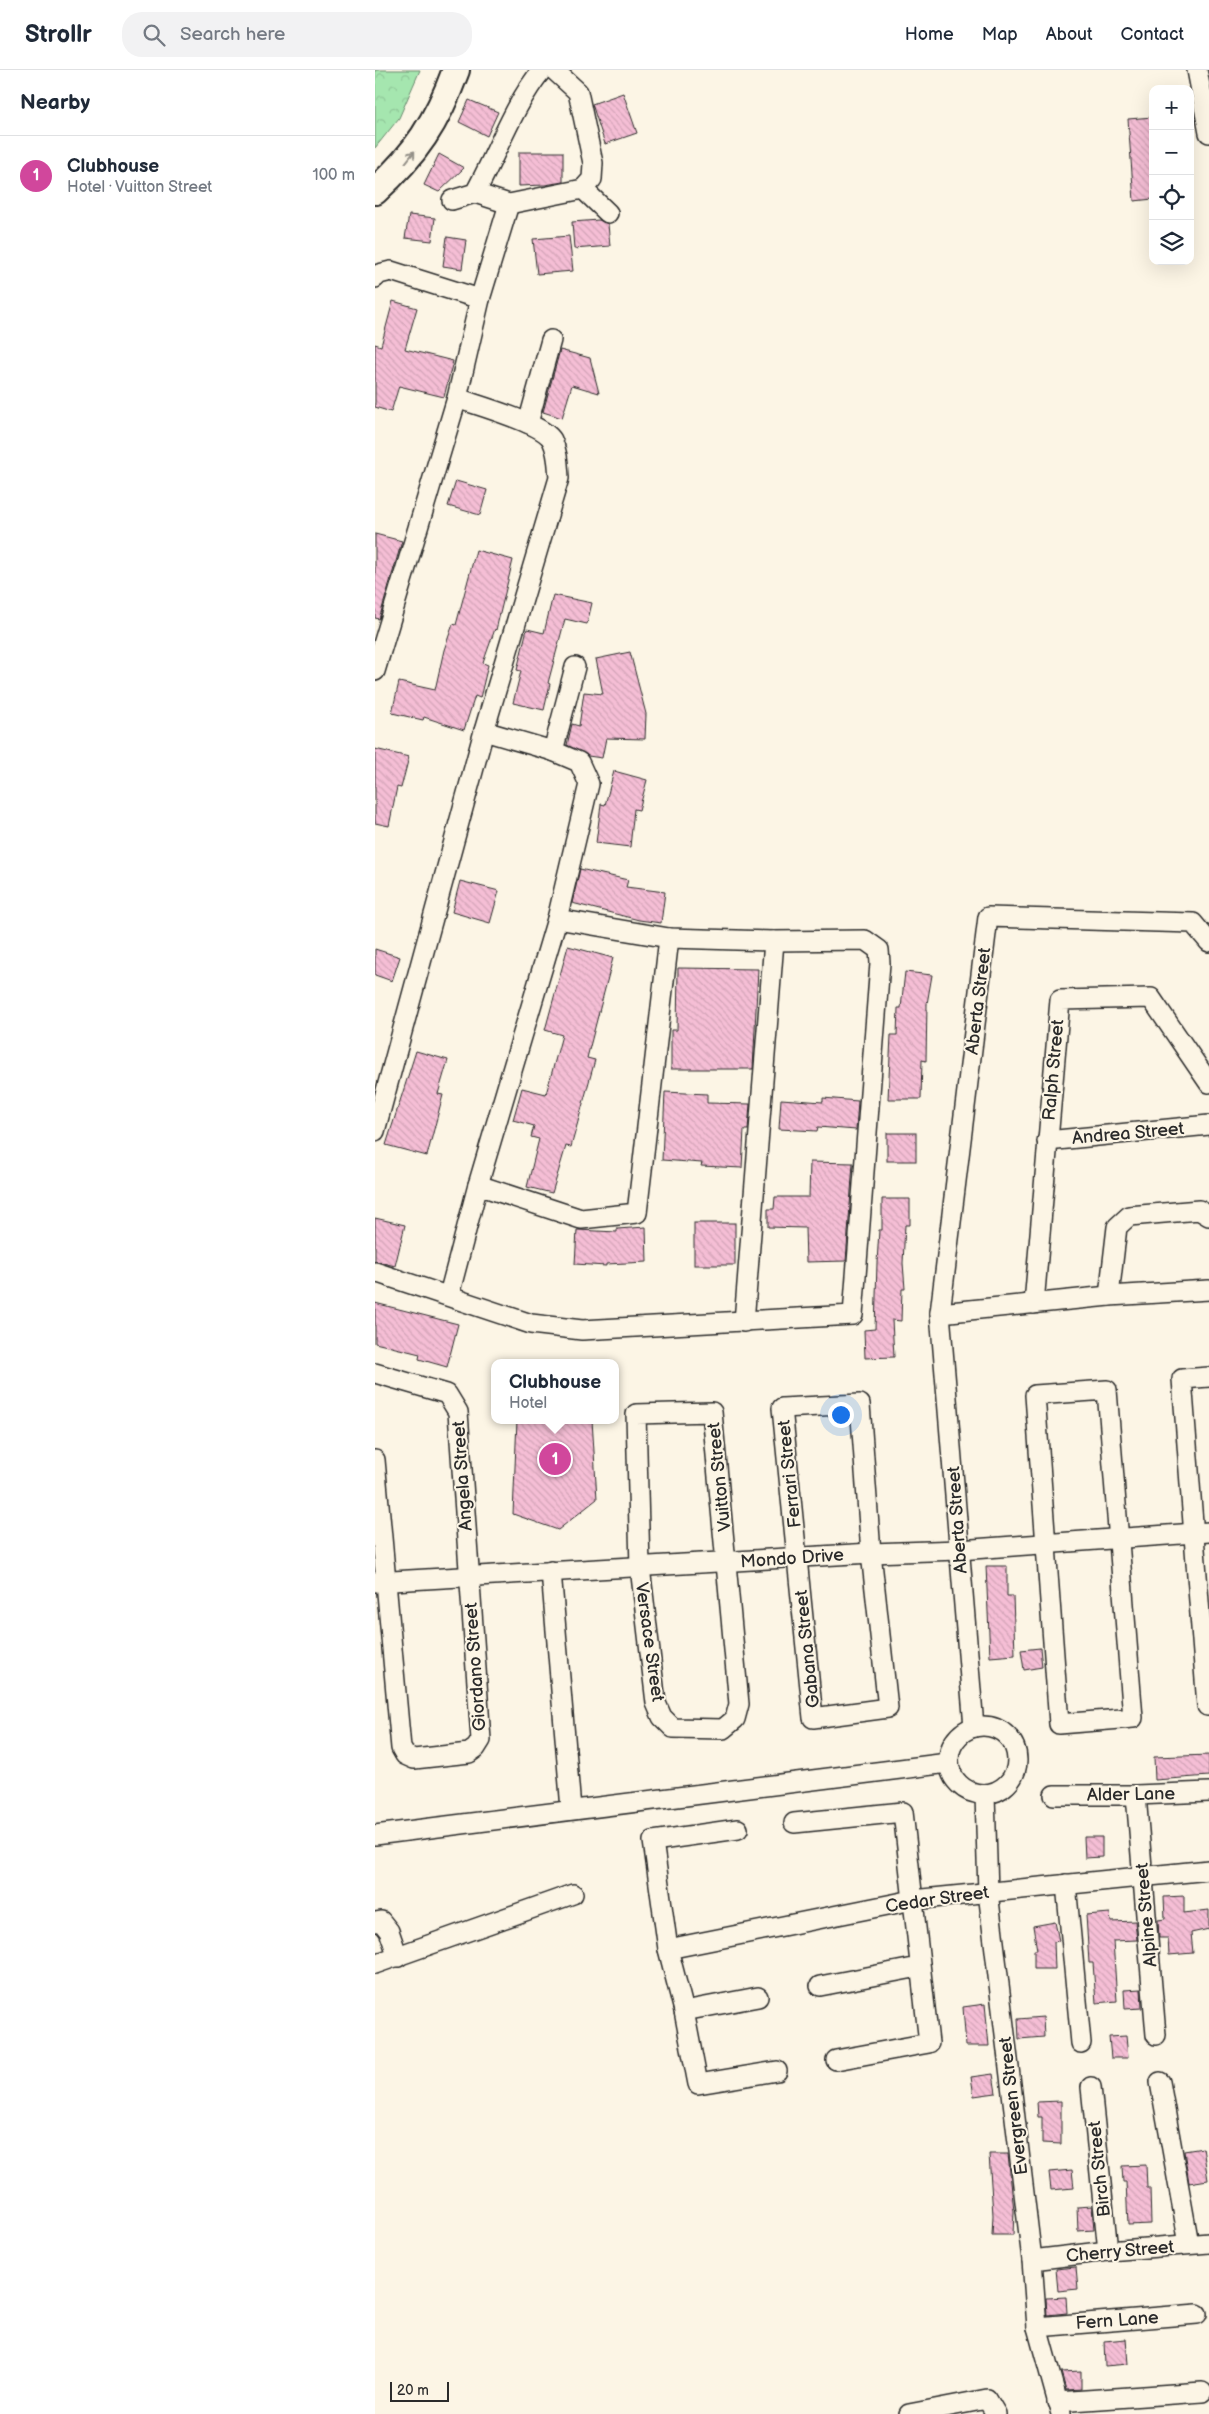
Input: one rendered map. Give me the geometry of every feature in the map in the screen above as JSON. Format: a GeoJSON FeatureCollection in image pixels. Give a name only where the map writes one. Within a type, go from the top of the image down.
{"type":"FeatureCollection","features":[{"type":"Feature","properties":{"kind":"main road"},"geometry":{"type":"LineString","coordinates":[[375,191],[401,167],[419,145],[444,102],[456,70]]}},
{"type":"Feature","properties":{"kind":"street"},"geometry":{"type":"LineString","coordinates":[[475,193],[499,148],[526,90],[542,70]]}},
{"type":"Feature","properties":{"kind":"street"},"geometry":{"type":"LineString","coordinates":[[452,200],[475,193],[509,204],[583,189],[592,179],[593,164],[578,92],[554,70]]}},
{"type":"Feature","properties":{"kind":"street"},"geometry":{"type":"LineString","coordinates":[[1197,70],[1209,133]]}},
{"type":"Feature","properties":{"kind":"street"},"geometry":{"type":"LineString","coordinates":[[583,189],[608,213]]}},
{"type":"Feature","properties":{"kind":"street"},"geometry":{"type":"LineString","coordinates":[[375,671],[457,398],[480,299],[509,204]]}},
{"type":"Feature","properties":{"kind":"street"},"geometry":{"type":"LineString","coordinates":[[375,278],[379,274],[391,271],[480,299]]}},
{"type":"Feature","properties":{"kind":"street"},"geometry":{"type":"LineString","coordinates":[[528,423],[551,340]]}},
{"type":"Feature","properties":{"kind":"street"},"geometry":{"type":"LineString","coordinates":[[375,1131],[484,731],[559,478],[558,458],[551,438],[528,423],[457,398]]}},
{"type":"Feature","properties":{"kind":"street"},"geometry":{"type":"LineString","coordinates":[[553,751],[575,667]]}},
{"type":"Feature","properties":{"kind":"street"},"geometry":{"type":"LineString","coordinates":[[449,1295],[478,1185],[557,919],[589,784],[579,762],[553,751],[484,731]]}},
{"type":"Feature","properties":{"kind":"street","name":"Aberta Street"},"geometry":{"type":"LineString","coordinates":[[974,1727],[940,1313],[989,917],[1193,923],[1209,942]]}},
{"type":"Feature","properties":{"kind":"street"},"geometry":{"type":"LineString","coordinates":[[375,1272],[449,1295],[531,1324],[582,1330],[853,1315],[880,963],[879,950],[865,940],[774,941],[669,938],[557,919]]}},
{"type":"Feature","properties":{"kind":"street"},"geometry":{"type":"LineString","coordinates":[[478,1185],[581,1219],[637,1213],[669,938]]}},
{"type":"Feature","properties":{"kind":"street"},"geometry":{"type":"LineString","coordinates":[[744,1322],[774,941]]}},
{"type":"Feature","properties":{"kind":"street","name":"Ralph Street"},"geometry":{"type":"LineString","coordinates":[[1034,1304],[1059,1000],[1151,998],[1209,1083]]}},
{"type":"Feature","properties":{"kind":"street","name":"Andrea Street"},"geometry":{"type":"LineString","coordinates":[[1047,1141],[1209,1125]]}},
{"type":"Feature","properties":{"kind":"street"},"geometry":{"type":"LineString","coordinates":[[1109,1296],[1117,1227],[1122,1221],[1129,1216],[1199,1210],[1209,1216]]}},
{"type":"Feature","properties":{"kind":"street"},"geometry":{"type":"LineString","coordinates":[[940,1313],[1109,1296],[1209,1290]]}},
{"type":"Feature","properties":{"kind":"street","name":"Angela Street"},"geometry":{"type":"LineString","coordinates":[[375,1373],[447,1394],[458,1412],[469,1576]]}},
{"type":"Feature","properties":{"kind":"street"},"geometry":{"type":"LineString","coordinates":[[1209,1377],[1182,1379],[1201,1532],[1207,1706],[1209,1706]]}},
{"type":"Feature","properties":{"kind":"street"},"geometry":{"type":"LineString","coordinates":[[1107,1390],[1119,1538],[1133,1718],[1059,1724],[1035,1395],[1107,1390]]}},
{"type":"Feature","properties":{"kind":"street","name":"Ferrari Street"},"geometry":{"type":"LineString","coordinates":[[797,1558],[782,1408],[860,1404],[871,1553]]}},
{"type":"Feature","properties":{"kind":"street","name":"Vuitton Street"},"geometry":{"type":"LineString","coordinates":[[640,1568],[636,1414],[713,1412],[727,1562]]}},
{"type":"Feature","properties":{"kind":"street","name":"Giordano Street"},"geometry":{"type":"LineString","coordinates":[[375,1460],[381,1582],[401,1748],[405,1755],[414,1759],[469,1753],[476,1748],[481,1740],[469,1576]]}},
{"type":"Feature","properties":{"kind":"street","name":"Mondo Drive"},"geometry":{"type":"LineString","coordinates":[[381,1582],[871,1553],[959,1550],[1201,1532]]}},
{"type":"Feature","properties":{"kind":"street","name":"Gabana Street"},"geometry":{"type":"LineString","coordinates":[[797,1558],[813,1718],[888,1708],[871,1553]]}},
{"type":"Feature","properties":{"kind":"street","name":"Versace Street"},"geometry":{"type":"LineString","coordinates":[[640,1568],[656,1703],[662,1717],[673,1728],[723,1729],[735,1719],[739,1704],[727,1562]]}},
{"type":"Feature","properties":{"kind":"street"},"geometry":{"type":"LineString","coordinates":[[551,1571],[571,1809]]}},
{"type":"Feature","properties":{"kind":"street"},"geometry":{"type":"LineString","coordinates":[[974,1727],[991,1728],[1007,1735],[1017,1755],[1017,1767],[1013,1777],[1006,1786],[996,1792],[985,1794],[969,1792],[956,1782],[948,1763],[953,1744],[958,1736],[974,1727]]}},
{"type":"Feature","properties":{"kind":"street"},"geometry":{"type":"LineString","coordinates":[[375,1835],[948,1763]]}},
{"type":"Feature","properties":{"kind":"street","name":"Alder Lane"},"geometry":{"type":"LineString","coordinates":[[1053,1796],[1209,1792]]}},
{"type":"Feature","properties":{"kind":"street","name":"Evergreen Street"},"geometry":{"type":"LineString","coordinates":[[985,1794],[987,1892],[1032,2260],[1037,2327],[1059,2408]]}},
{"type":"Feature","properties":{"kind":"street","name":"Alpine Street"},"geometry":{"type":"LineString","coordinates":[[1136,1795],[1156,2034]]}},
{"type":"Feature","properties":{"kind":"street"},"geometry":{"type":"LineString","coordinates":[[794,1823],[903,1812],[929,2043],[836,2060]]}},
{"type":"Feature","properties":{"kind":"street"},"geometry":{"type":"LineString","coordinates":[[738,1829],[653,1842],[668,1949],[684,2010],[698,2084],[777,2071]]}},
{"type":"Feature","properties":{"kind":"street","name":"Cedar Street"},"geometry":{"type":"LineString","coordinates":[[668,1949],[913,1900],[1209,1870]]}},
{"type":"Feature","properties":{"kind":"street"},"geometry":{"type":"LineString","coordinates":[[1067,1884],[1081,2043]]}},
{"type":"Feature","properties":{"kind":"street"},"geometry":{"type":"LineString","coordinates":[[375,1964],[573,1894]]}},
{"type":"Feature","properties":{"kind":"street"},"geometry":{"type":"LineString","coordinates":[[375,1922],[381,1921],[387,1925],[398,1957]]}},
{"type":"Feature","properties":{"kind":"street"},"geometry":{"type":"LineString","coordinates":[[821,1986],[919,1966]]}},
{"type":"Feature","properties":{"kind":"street"},"geometry":{"type":"LineString","coordinates":[[684,2010],[758,1997]]}},
{"type":"Feature","properties":{"kind":"street"},"geometry":{"type":"LineString","coordinates":[[1160,2082],[1189,2244]]}},
{"type":"Feature","properties":{"kind":"street","name":"Birch Street"},"geometry":{"type":"LineString","coordinates":[[1091,2087],[1108,2250]]}},
{"type":"Feature","properties":{"kind":"street","name":"Cherry Street"},"geometry":{"type":"LineString","coordinates":[[1032,2260],[1108,2250],[1209,2243]]}},
{"type":"Feature","properties":{"kind":"street","name":"Fern Lane"},"geometry":{"type":"LineString","coordinates":[[1037,2327],[1197,2314]]}},
{"type":"Feature","properties":{"kind":"street"},"geometry":{"type":"LineString","coordinates":[[1059,2408],[1202,2392]]}},
{"type":"Feature","properties":{"kind":"street"},"geometry":{"type":"LineString","coordinates":[[913,2414],[987,2398],[996,2414]]}},
{"type":"Feature","properties":{"kind":"green space"},"geometry":{"type":"Polygon","coordinates":[[[375,70],[420,70],[399,118],[375,148],[375,70]]]}},
{"type":"Feature","properties":{"kind":"building"},"geometry":{"type":"Polygon","coordinates":[[[623,93],[637,133],[605,144],[592,104],[623,93]]]}},
{"type":"Feature","properties":{"kind":"building"},"geometry":{"type":"Polygon","coordinates":[[[469,100],[498,112],[487,136],[459,122],[469,100]]]}},
{"type":"Feature","properties":{"kind":"building"},"geometry":{"type":"Polygon","coordinates":[[[1149,117],[1149,199],[1134,201],[1128,119],[1149,117]]]}},
{"type":"Feature","properties":{"kind":"building"},"geometry":{"type":"Polygon","coordinates":[[[519,152],[563,152],[563,182],[519,186],[519,152]]]}},
{"type":"Feature","properties":{"kind":"building"},"geometry":{"type":"Polygon","coordinates":[[[439,154],[464,168],[439,192],[424,185],[439,154]]]}},
{"type":"Feature","properties":{"kind":"building"},"geometry":{"type":"Polygon","coordinates":[[[409,215],[435,218],[432,241],[405,238],[409,215]]]}},
{"type":"Feature","properties":{"kind":"building"},"geometry":{"type":"Polygon","coordinates":[[[599,220],[608,224],[610,246],[574,249],[572,222],[599,220]]]}},
{"type":"Feature","properties":{"kind":"building"},"geometry":{"type":"Polygon","coordinates":[[[569,236],[573,271],[537,274],[533,239],[569,236]]]}},
{"type":"Feature","properties":{"kind":"building"},"geometry":{"type":"Polygon","coordinates":[[[447,237],[466,240],[462,269],[443,266],[447,237]]]}},
{"type":"Feature","properties":{"kind":"building"},"geometry":{"type":"Polygon","coordinates":[[[393,301],[417,308],[405,349],[453,361],[444,397],[399,386],[391,412],[375,407],[375,344],[381,346],[393,301]]]}},
{"type":"Feature","properties":{"kind":"building"},"geometry":{"type":"Polygon","coordinates":[[[560,350],[590,358],[599,393],[572,385],[562,418],[543,412],[560,350]]]}},
{"type":"Feature","properties":{"kind":"building"},"geometry":{"type":"Polygon","coordinates":[[[456,481],[487,490],[480,515],[448,506],[456,481]]]}},
{"type":"Feature","properties":{"kind":"building"},"geometry":{"type":"Polygon","coordinates":[[[375,534],[402,541],[379,619],[375,618],[375,534]]]}},
{"type":"Feature","properties":{"kind":"building"},"geometry":{"type":"Polygon","coordinates":[[[476,550],[513,560],[496,630],[483,663],[488,665],[480,698],[475,696],[464,730],[424,717],[423,720],[392,713],[399,682],[435,690],[444,650],[453,624],[456,625],[476,550]]]}},
{"type":"Feature","properties":{"kind":"building"},"geometry":{"type":"Polygon","coordinates":[[[553,595],[592,603],[587,624],[565,619],[548,683],[550,684],[544,710],[513,703],[521,671],[517,670],[527,629],[544,633],[553,595]]]}},
{"type":"Feature","properties":{"kind":"building"},"geometry":{"type":"Polygon","coordinates":[[[630,652],[646,714],[645,739],[606,738],[602,758],[588,756],[567,745],[572,724],[579,726],[584,692],[603,694],[596,659],[630,652]]]}},
{"type":"Feature","properties":{"kind":"building"},"geometry":{"type":"Polygon","coordinates":[[[375,749],[409,757],[401,788],[397,787],[389,826],[375,823],[375,749]]]}},
{"type":"Feature","properties":{"kind":"building"},"geometry":{"type":"Polygon","coordinates":[[[614,771],[647,780],[639,810],[634,809],[630,847],[596,843],[601,804],[605,805],[614,771]]]}},
{"type":"Feature","properties":{"kind":"building"},"geometry":{"type":"Polygon","coordinates":[[[580,869],[628,880],[626,887],[665,892],[661,923],[639,920],[572,903],[580,869]]]}},
{"type":"Feature","properties":{"kind":"building"},"geometry":{"type":"Polygon","coordinates":[[[460,881],[499,891],[490,923],[452,912],[460,881]]]}},
{"type":"Feature","properties":{"kind":"building"},"geometry":{"type":"Polygon","coordinates":[[[568,946],[613,958],[587,1058],[595,1060],[571,1147],[566,1146],[552,1193],[527,1187],[539,1139],[531,1137],[534,1126],[513,1120],[522,1088],[546,1094],[562,1035],[545,1030],[568,946]]]}},
{"type":"Feature","properties":{"kind":"building"},"geometry":{"type":"Polygon","coordinates":[[[375,949],[400,957],[392,981],[375,975],[375,949]]]}},
{"type":"Feature","properties":{"kind":"building"},"geometry":{"type":"Polygon","coordinates":[[[678,968],[758,969],[753,1069],[671,1069],[671,1030],[677,1030],[678,968]]]}},
{"type":"Feature","properties":{"kind":"building"},"geometry":{"type":"Polygon","coordinates":[[[905,972],[932,975],[927,1004],[926,1061],[922,1060],[921,1099],[888,1099],[891,1035],[897,1035],[898,1008],[901,1008],[905,972]]]}},
{"type":"Feature","properties":{"kind":"building"},"geometry":{"type":"Polygon","coordinates":[[[416,1051],[448,1060],[438,1094],[443,1095],[427,1156],[386,1145],[416,1051]]]}},
{"type":"Feature","properties":{"kind":"building"},"geometry":{"type":"Polygon","coordinates":[[[665,1092],[707,1094],[707,1103],[750,1104],[748,1130],[744,1130],[742,1168],[701,1166],[702,1163],[662,1160],[665,1092]]]}},
{"type":"Feature","properties":{"kind":"building"},"geometry":{"type":"Polygon","coordinates":[[[823,1098],[858,1101],[856,1130],[818,1127],[817,1131],[779,1129],[781,1099],[823,1102],[823,1098]]]}},
{"type":"Feature","properties":{"kind":"building"},"geometry":{"type":"Polygon","coordinates":[[[887,1133],[916,1133],[916,1161],[887,1161],[887,1133]]]}},
{"type":"Feature","properties":{"kind":"building"},"geometry":{"type":"Polygon","coordinates":[[[810,1162],[853,1163],[846,1261],[806,1262],[805,1228],[768,1227],[768,1209],[774,1209],[775,1197],[809,1197],[810,1162]]]}},
{"type":"Feature","properties":{"kind":"building"},"geometry":{"type":"Polygon","coordinates":[[[882,1199],[910,1199],[910,1225],[905,1225],[903,1263],[905,1289],[902,1289],[901,1321],[892,1320],[894,1357],[865,1358],[864,1330],[875,1329],[879,1230],[882,1230],[882,1199]]]}},
{"type":"Feature","properties":{"kind":"building"},"geometry":{"type":"Polygon","coordinates":[[[375,1218],[405,1225],[395,1266],[375,1261],[375,1218]]]}},
{"type":"Feature","properties":{"kind":"building"},"geometry":{"type":"Polygon","coordinates":[[[694,1223],[735,1223],[735,1265],[694,1265],[694,1223]]]}},
{"type":"Feature","properties":{"kind":"building"},"geometry":{"type":"Polygon","coordinates":[[[646,1227],[647,1262],[606,1264],[606,1266],[575,1264],[577,1230],[617,1232],[617,1229],[646,1227]]]}},
{"type":"Feature","properties":{"kind":"building"},"geometry":{"type":"Polygon","coordinates":[[[375,1303],[458,1324],[447,1367],[419,1359],[420,1354],[375,1343],[375,1303]]]}},
{"type":"Feature","properties":{"kind":"building"},"geometry":{"type":"Polygon","coordinates":[[[517,1424],[592,1424],[597,1499],[558,1530],[513,1514],[517,1424]]]}},
{"type":"Feature","properties":{"kind":"building"},"geometry":{"type":"Polygon","coordinates":[[[986,1566],[1007,1566],[1007,1596],[1013,1596],[1015,1655],[990,1657],[986,1566]]]}},
{"type":"Feature","properties":{"kind":"building"},"geometry":{"type":"Polygon","coordinates":[[[1040,1648],[1042,1667],[1024,1670],[1021,1650],[1040,1648]]]}},
{"type":"Feature","properties":{"kind":"building"},"geometry":{"type":"Polygon","coordinates":[[[1209,1755],[1209,1776],[1155,1780],[1154,1757],[1209,1755]]]}},
{"type":"Feature","properties":{"kind":"building"},"geometry":{"type":"Polygon","coordinates":[[[1084,1837],[1102,1837],[1102,1857],[1085,1858],[1084,1837]]]}},
{"type":"Feature","properties":{"kind":"building"},"geometry":{"type":"Polygon","coordinates":[[[1184,1896],[1184,1913],[1209,1910],[1209,1929],[1191,1933],[1193,1953],[1169,1955],[1168,1938],[1159,1938],[1158,1920],[1165,1919],[1164,1897],[1184,1896]]]}},
{"type":"Feature","properties":{"kind":"building"},"geometry":{"type":"Polygon","coordinates":[[[1110,1913],[1111,1922],[1135,1921],[1137,1940],[1113,1941],[1117,2001],[1096,2003],[1093,1963],[1089,1963],[1086,1915],[1110,1913]]]}},
{"type":"Feature","properties":{"kind":"building"},"geometry":{"type":"Polygon","coordinates":[[[1055,1922],[1059,1941],[1054,1942],[1055,1969],[1034,1969],[1034,1950],[1037,1950],[1033,1926],[1055,1922]]]}},
{"type":"Feature","properties":{"kind":"building"},"geometry":{"type":"Polygon","coordinates":[[[1141,1989],[1142,2008],[1125,2009],[1124,1990],[1141,1989]]]}},
{"type":"Feature","properties":{"kind":"building"},"geometry":{"type":"Polygon","coordinates":[[[985,2004],[989,2046],[966,2046],[963,2007],[985,2004]]]}},
{"type":"Feature","properties":{"kind":"building"},"geometry":{"type":"Polygon","coordinates":[[[1043,2017],[1044,2037],[1019,2039],[1018,2019],[1043,2017]]]}},
{"type":"Feature","properties":{"kind":"building"},"geometry":{"type":"Polygon","coordinates":[[[1126,2036],[1128,2058],[1111,2058],[1109,2037],[1126,2036]]]}},
{"type":"Feature","properties":{"kind":"building"},"geometry":{"type":"Polygon","coordinates":[[[993,2074],[996,2093],[974,2096],[971,2077],[993,2074]]]}},
{"type":"Feature","properties":{"kind":"building"},"geometry":{"type":"Polygon","coordinates":[[[1061,2101],[1061,2144],[1042,2143],[1042,2117],[1038,2117],[1037,2102],[1061,2101]]]}},
{"type":"Feature","properties":{"kind":"building"},"geometry":{"type":"Polygon","coordinates":[[[1203,2148],[1208,2180],[1189,2183],[1184,2151],[1203,2148]]]}},
{"type":"Feature","properties":{"kind":"building"},"geometry":{"type":"Polygon","coordinates":[[[989,2154],[1008,2154],[1014,2211],[1013,2235],[992,2235],[993,2215],[989,2154]]]}},
{"type":"Feature","properties":{"kind":"building"},"geometry":{"type":"Polygon","coordinates":[[[1146,2165],[1147,2188],[1150,2188],[1151,2224],[1128,2225],[1126,2182],[1123,2182],[1122,2166],[1146,2165]]]}},
{"type":"Feature","properties":{"kind":"building"},"geometry":{"type":"Polygon","coordinates":[[[1072,2170],[1074,2188],[1051,2190],[1049,2172],[1072,2170]]]}},
{"type":"Feature","properties":{"kind":"building"},"geometry":{"type":"Polygon","coordinates":[[[1092,2206],[1094,2230],[1078,2231],[1077,2207],[1092,2206]]]}},
{"type":"Feature","properties":{"kind":"building"},"geometry":{"type":"Polygon","coordinates":[[[1076,2267],[1078,2289],[1058,2291],[1056,2269],[1076,2267]]]}},
{"type":"Feature","properties":{"kind":"building"},"geometry":{"type":"Polygon","coordinates":[[[1066,2297],[1067,2313],[1047,2315],[1046,2298],[1066,2297]]]}},
{"type":"Feature","properties":{"kind":"building"},"geometry":{"type":"Polygon","coordinates":[[[1126,2339],[1128,2364],[1105,2366],[1104,2341],[1126,2339]]]}},
{"type":"Feature","properties":{"kind":"building"},"geometry":{"type":"Polygon","coordinates":[[[1081,2371],[1081,2389],[1066,2390],[1061,2372],[1081,2371]]]}},
{"type":"Feature","properties":{"kind":"place","name":"Clubhouse"},"geometry":{"type":"Point","coordinates":[555,1459]}}]}
